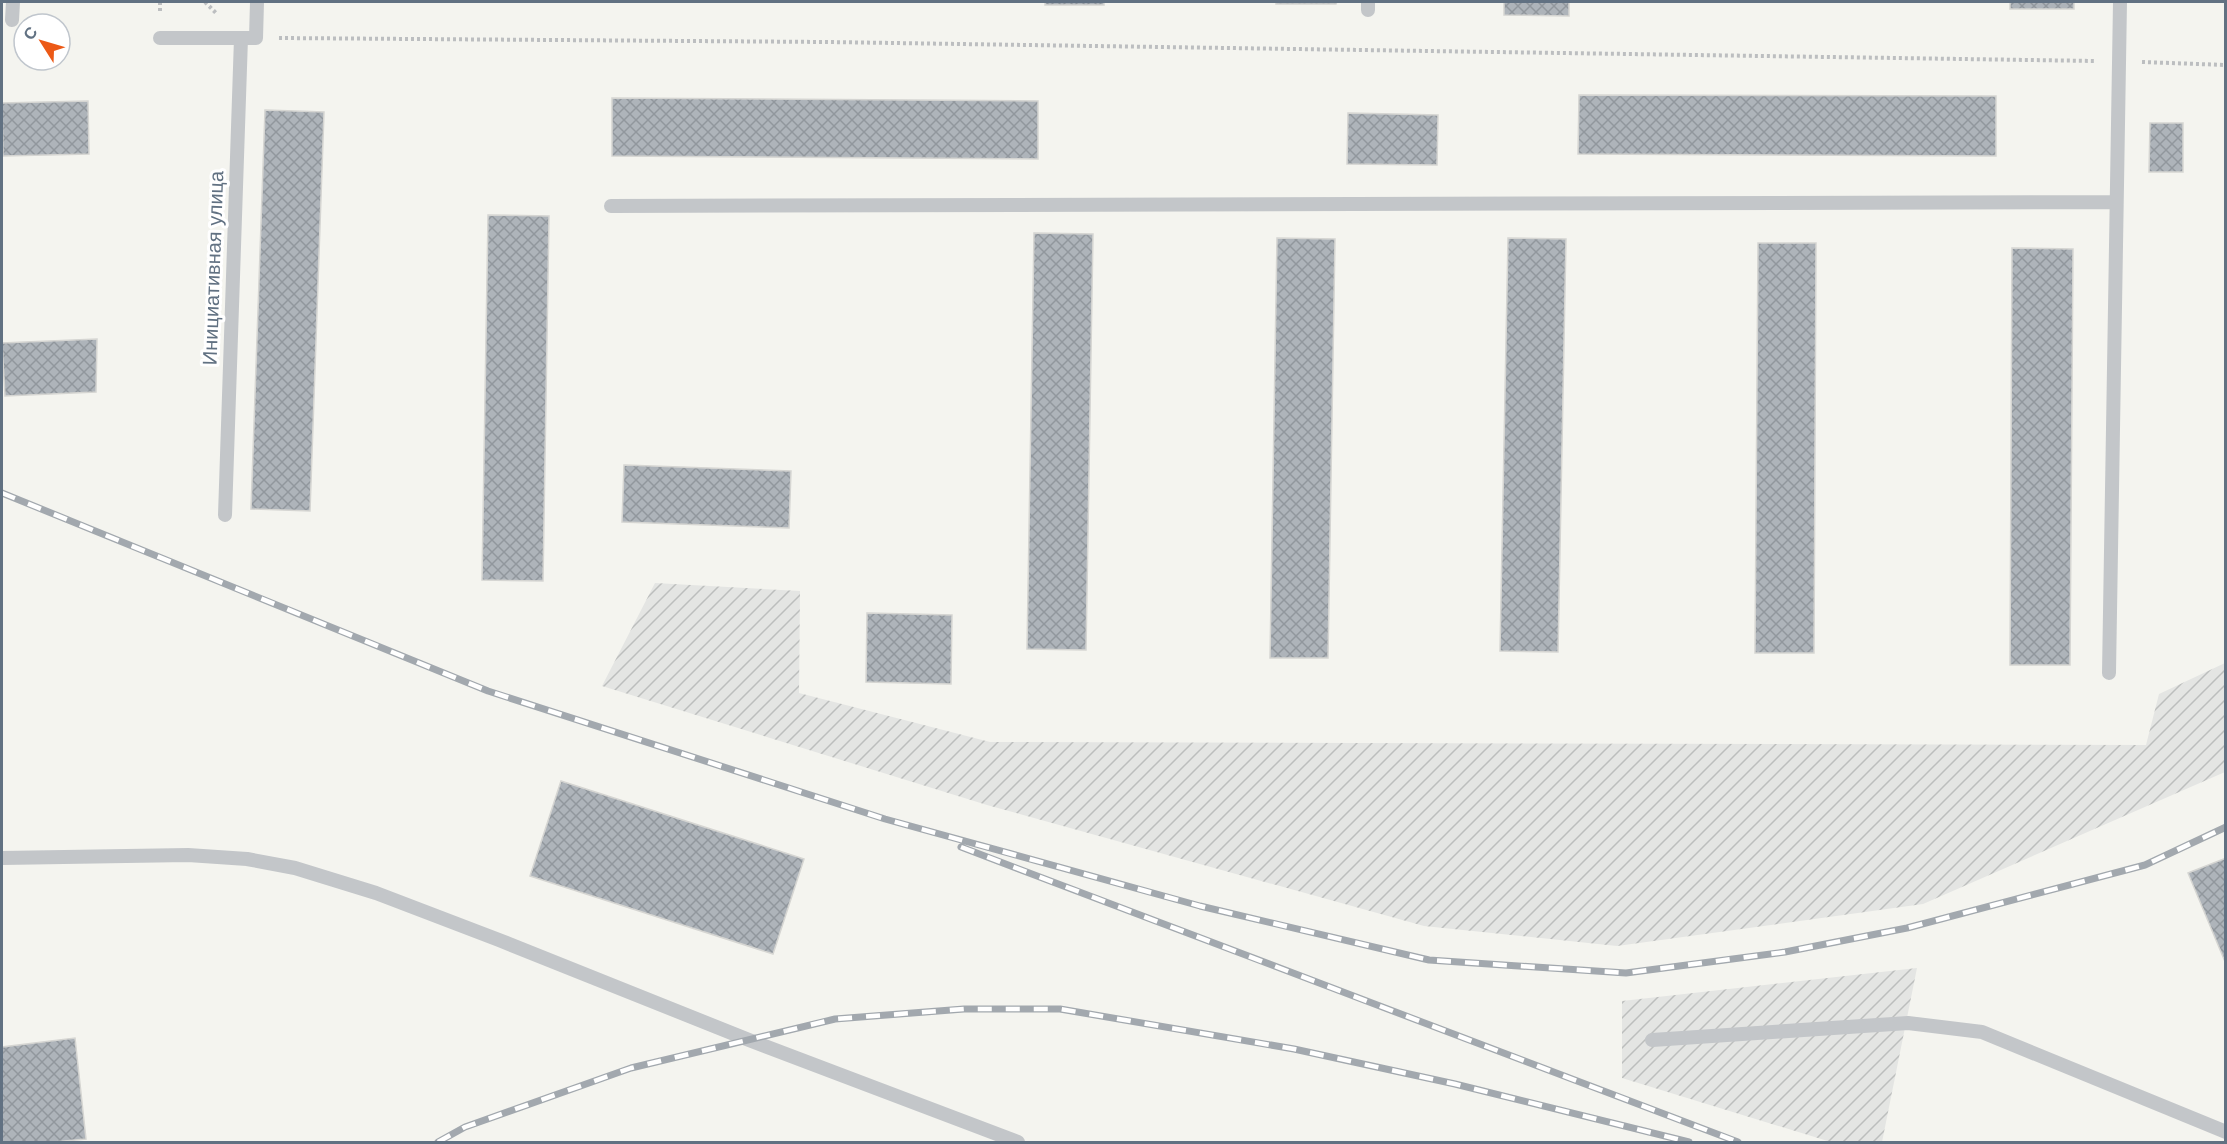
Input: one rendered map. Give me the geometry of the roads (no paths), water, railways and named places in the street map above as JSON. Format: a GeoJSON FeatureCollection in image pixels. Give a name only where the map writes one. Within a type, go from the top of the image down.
{"type":"FeatureCollection","features":[{"type":"Feature","properties":{"kind":"lane"},"geometry":{"type":"LineString","coordinates":[[160,38],[256,38],[257,2]]}},
{"type":"Feature","properties":{"kind":"lane"},"geometry":{"type":"LineString","coordinates":[[2109,673],[2120,2]]}},
{"type":"Feature","properties":{"kind":"lane","name":"Инициативная улица"},"geometry":{"type":"LineString","coordinates":[[225,515],[241,38]]}},
{"type":"Feature","properties":{"kind":"lane"},"geometry":{"type":"LineString","coordinates":[[611,206],[2116,202]]}},
{"type":"Feature","properties":{"kind":"lane"},"geometry":{"type":"LineString","coordinates":[[2,858],[188,855],[247,859],[295,868],[376,893],[1018,1143]]}},
{"type":"Feature","properties":{"kind":"lane"},"geometry":{"type":"LineString","coordinates":[[1652,1040],[1908,1023],[1982,1032],[2226,1132]]}},
{"type":"Feature","properties":{"kind":"railway"},"geometry":{"type":"LineString","coordinates":[[2,493],[488,691],[885,819],[1200,906],[1429,960],[1626,973],[1785,952],[1907,928],[2145,865],[2226,827]]}},
{"type":"Feature","properties":{"kind":"railway"},"geometry":{"type":"LineString","coordinates":[[961,847],[1738,1142]]}},
{"type":"Feature","properties":{"kind":"railway"},"geometry":{"type":"LineString","coordinates":[[438,1142],[465,1127],[631,1068],[835,1019],[964,1009],[1060,1009],[1294,1049],[1455,1084],[1689,1142]]}}]}
